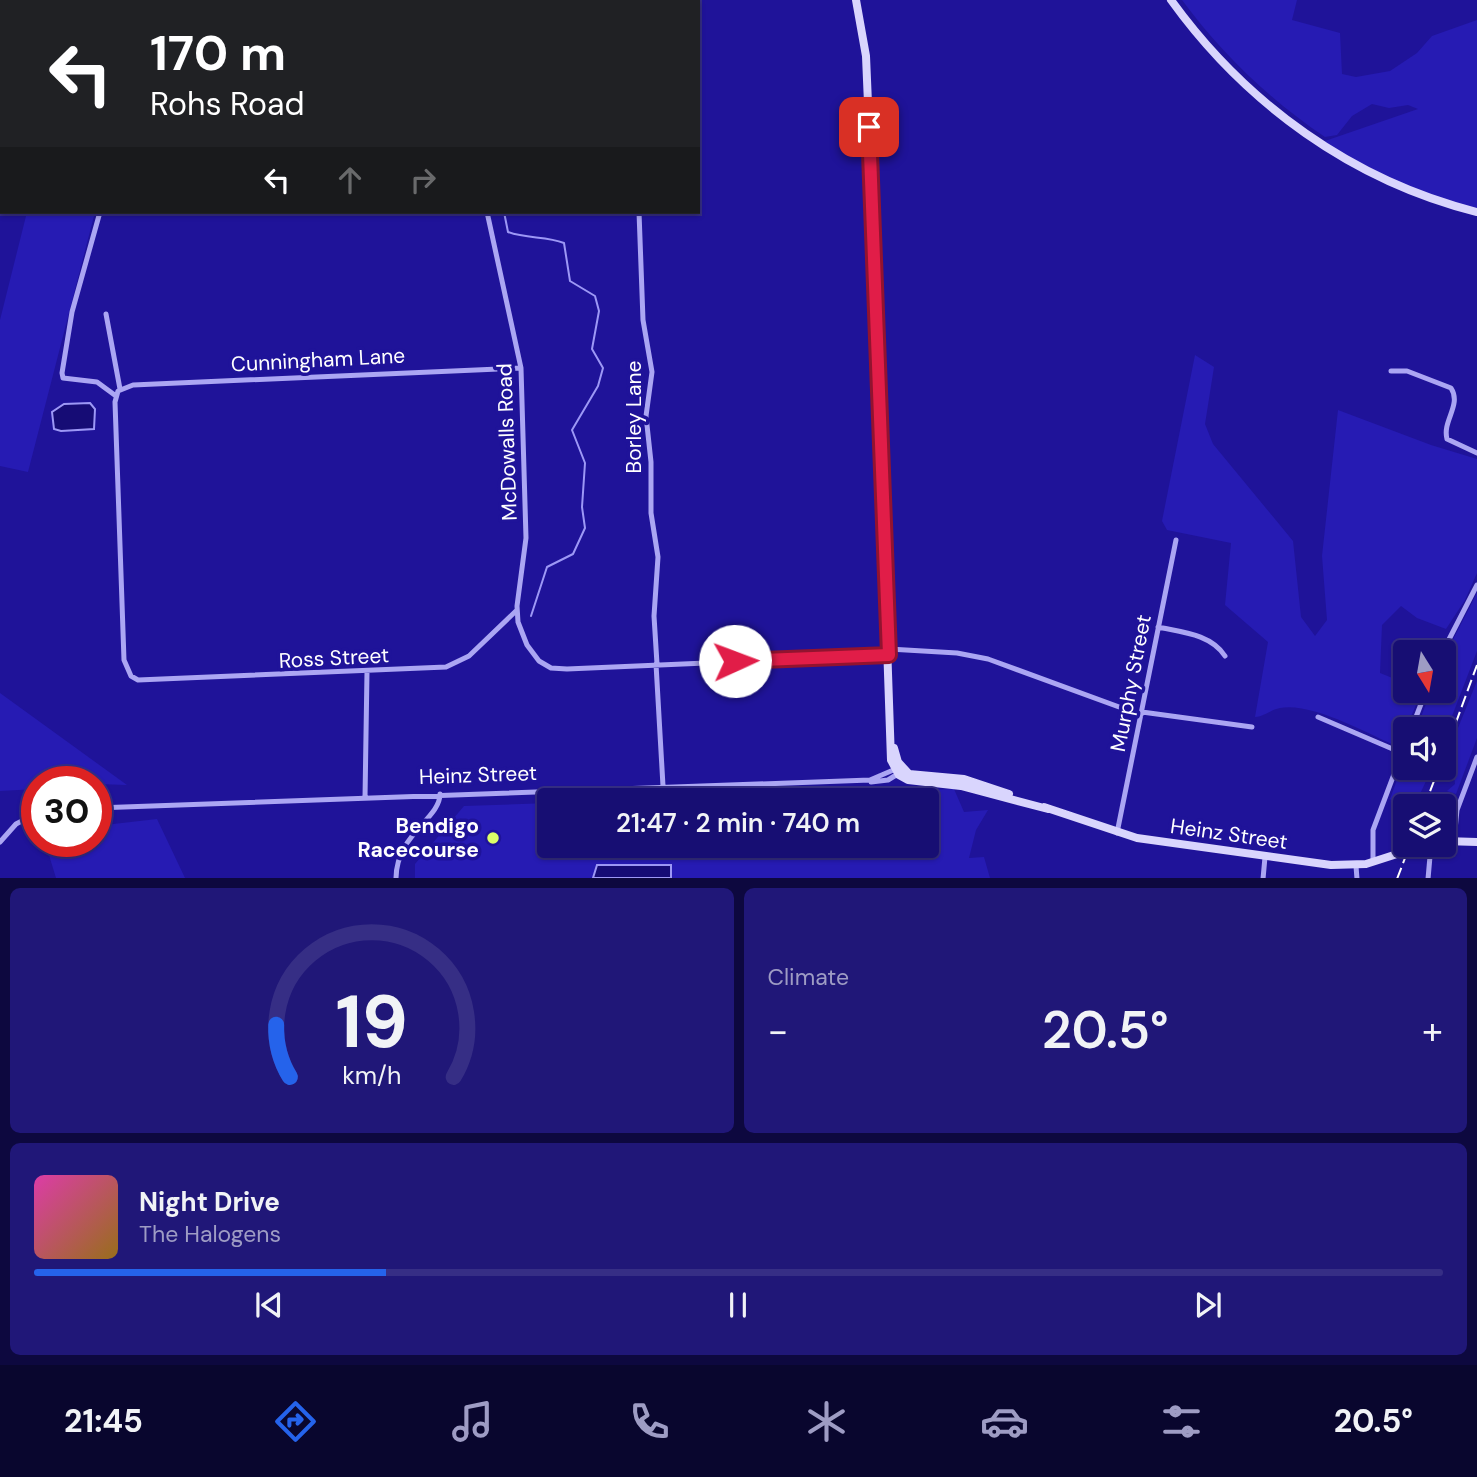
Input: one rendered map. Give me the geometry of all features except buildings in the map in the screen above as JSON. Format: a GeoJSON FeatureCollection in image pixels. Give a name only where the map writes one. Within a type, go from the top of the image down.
{"type":"FeatureCollection","features":[{"type":"Feature","properties":{"kind":"street"},"geometry":{"type":"LineString","coordinates":[[856,0],[867,83],[891,710],[890,755],[899,770]]}},
{"type":"Feature","properties":{"kind":"street"},"geometry":{"type":"LineString","coordinates":[[1171,0],[1231,71],[1302,132],[1386,181],[1477,212]]}},
{"type":"Feature","properties":{"kind":"street"},"geometry":{"type":"LineString","coordinates":[[99,214],[72,312],[62,373],[63,378],[97,382],[118,392]]}},
{"type":"Feature","properties":{"kind":"street","name":"McDowalls Road"},"geometry":{"type":"LineString","coordinates":[[487,214],[521,368],[526,538],[517,610],[524,638],[544,665],[567,669],[657,664]]}},
{"type":"Feature","properties":{"kind":"street","name":"Borley Lane"},"geometry":{"type":"LineString","coordinates":[[639,214],[643,320],[652,372],[646,416],[651,462],[650,513],[658,557],[654,616],[663,786]]}},
{"type":"Feature","properties":{"kind":"street"},"geometry":{"type":"LineString","coordinates":[[106,314],[118,392]]}},
{"type":"Feature","properties":{"kind":"street","name":"Cunningham Lane"},"geometry":{"type":"LineString","coordinates":[[118,392],[133,385],[521,368]]}},
{"type":"Feature","properties":{"kind":"street"},"geometry":{"type":"LineString","coordinates":[[1391,372],[1407,371],[1451,388],[1455,401],[1445,435],[1453,444],[1477,453]]}},
{"type":"Feature","properties":{"kind":"street","name":"Ross Street"},"geometry":{"type":"LineString","coordinates":[[118,392],[124,660],[131,676],[146,682],[367,672],[455,664],[476,650],[517,610]]}},
{"type":"Feature","properties":{"kind":"street","name":"Murphy Street"},"geometry":{"type":"LineString","coordinates":[[1117,833],[1176,540]]}},
{"type":"Feature","properties":{"kind":"street"},"geometry":{"type":"LineString","coordinates":[[1449,640],[1477,585]]}},
{"type":"Feature","properties":{"kind":"street"},"geometry":{"type":"LineString","coordinates":[[1158,627],[1201,637],[1219,648],[1225,656]]}},
{"type":"Feature","properties":{"kind":"street"},"geometry":{"type":"LineString","coordinates":[[657,664],[889,652],[988,659],[1141,713],[1252,727]]}},
{"type":"Feature","properties":{"kind":"street"},"geometry":{"type":"LineString","coordinates":[[365,798],[367,672]]}},
{"type":"Feature","properties":{"kind":"street"},"geometry":{"type":"LineString","coordinates":[[1318,717],[1393,749]]}},
{"type":"Feature","properties":{"kind":"street"},"geometry":{"type":"LineString","coordinates":[[1456,820],[1457,810],[1477,757]]}},
{"type":"Feature","properties":{"kind":"street","name":"Heinz Street"},"geometry":{"type":"LineString","coordinates":[[112,807],[861,780],[876,779],[899,770],[914,782],[989,790],[1117,833],[1265,857],[1356,866],[1393,856]]}},
{"type":"Feature","properties":{"kind":"street"},"geometry":{"type":"LineString","coordinates":[[1373,862],[1373,830],[1393,777]]}},
{"type":"Feature","properties":{"kind":"street"},"geometry":{"type":"LineString","coordinates":[[396,878],[396,866],[404,845],[438,806],[440,794]]}},
{"type":"Feature","properties":{"kind":"street"},"geometry":{"type":"LineString","coordinates":[[0,842],[21,821]]}},
{"type":"Feature","properties":{"kind":"street"},"geometry":{"type":"LineString","coordinates":[[1456,840],[1477,842]]}},
{"type":"Feature","properties":{"kind":"street"},"geometry":{"type":"LineString","coordinates":[[1263,878],[1265,857]]}},
{"type":"Feature","properties":{"kind":"street"},"geometry":{"type":"LineString","coordinates":[[1428,878],[1429,857]]}},
{"type":"Feature","properties":{"kind":"street"},"geometry":{"type":"LineString","coordinates":[[1356,866],[1357,878]]}},
{"type":"Feature","properties":{"kind":"shaded area"},"geometry":{"type":"Polygon","coordinates":[[[1182,0],[1297,0],[1292,20],[1340,33],[1342,74],[1356,77],[1390,71],[1417,53],[1432,36],[1477,20],[1477,208],[1429,200],[1322,142],[1418,109],[1408,105],[1389,108],[1372,104],[1352,116],[1337,135],[1325,137],[1247,74],[1213,39],[1182,0]]]}},
{"type":"Feature","properties":{"kind":"shaded area"},"geometry":{"type":"Polygon","coordinates":[[[26,214],[94,214],[28,472],[0,466],[0,320],[26,214]]]}},
{"type":"Feature","properties":{"kind":"shaded area"},"geometry":{"type":"Polygon","coordinates":[[[1195,355],[1214,367],[1205,424],[1213,444],[1293,541],[1301,617],[1315,636],[1327,620],[1322,556],[1338,410],[1477,459],[1477,573],[1465,600],[1446,629],[1417,618],[1401,606],[1382,625],[1380,673],[1393,678],[1393,704],[1416,704],[1411,717],[1393,717],[1393,745],[1340,720],[1308,710],[1280,708],[1255,717],[1268,642],[1225,605],[1231,543],[1167,530],[1162,521],[1195,355]]]}},
{"type":"Feature","properties":{"kind":"shaded area"},"geometry":{"type":"Polygon","coordinates":[[[90,403],[95,409],[94,429],[54,429],[52,412],[64,404],[90,403]]]}},
{"type":"Feature","properties":{"kind":"shaded area"},"geometry":{"type":"Polygon","coordinates":[[[1477,593],[1477,651],[1452,717],[1421,717],[1426,704],[1456,704],[1456,640],[1453,640],[1477,593]]]}},
{"type":"Feature","properties":{"kind":"shaded area"},"geometry":{"type":"Polygon","coordinates":[[[1477,681],[1477,738],[1456,794],[1447,791],[1456,780],[1456,733],[1477,681]]]}},
{"type":"Feature","properties":{"kind":"shaded area"},"geometry":{"type":"Polygon","coordinates":[[[0,693],[101,766],[21,766],[21,790],[0,791],[0,693]]]}},
{"type":"Feature","properties":{"kind":"shaded area"},"geometry":{"type":"Polygon","coordinates":[[[112,774],[127,785],[112,784],[112,774]]]}},
{"type":"Feature","properties":{"kind":"shaded area"},"geometry":{"type":"Polygon","coordinates":[[[1397,780],[1426,780],[1420,794],[1393,794],[1393,802],[1390,799],[1397,780]]]}},
{"type":"Feature","properties":{"kind":"shaded area","name":"Bendigo Racecourse"},"geometry":{"type":"Polygon","coordinates":[[[954,789],[964,812],[988,810],[976,830],[969,858],[984,857],[990,878],[415,878],[415,864],[464,806],[537,803],[537,858],[939,858],[939,790],[954,789]]]}},
{"type":"Feature","properties":{"kind":"shaded area"},"geometry":{"type":"Polygon","coordinates":[[[157,819],[185,878],[56,878],[50,857],[112,857],[112,824],[157,819]]]}},
{"type":"Feature","properties":{"kind":"shaded area"},"geometry":{"type":"Polygon","coordinates":[[[597,865],[671,865],[671,878],[593,878],[597,865]]]}},
{"type":"Feature","properties":{"kind":"waterway"},"geometry":{"type":"LineString","coordinates":[[504,214],[508,232],[564,243],[570,281],[595,296],[599,311],[592,349],[603,368],[598,386],[572,430],[585,463],[582,507],[585,528],[573,554],[547,567],[531,616]]}},
{"type":"Feature","properties":{"kind":"railway"},"geometry":{"type":"LineString","coordinates":[[1456,722],[1477,665]]}},
{"type":"Feature","properties":{"kind":"railway"},"geometry":{"type":"LineString","coordinates":[[1429,794],[1434,780]]}},
{"type":"Feature","properties":{"kind":"railway"},"geometry":{"type":"LineString","coordinates":[[1397,878],[1405,857]]}},
{"type":"Feature","properties":{"kind":"place","name":"Bendigo Racecourse"},"geometry":{"type":"Point","coordinates":[493,838]}},
{"type":"Feature","properties":{"kind":"route"},"geometry":{"type":"LineString","coordinates":[[735,661],[889,655],[869,127]]}}]}
